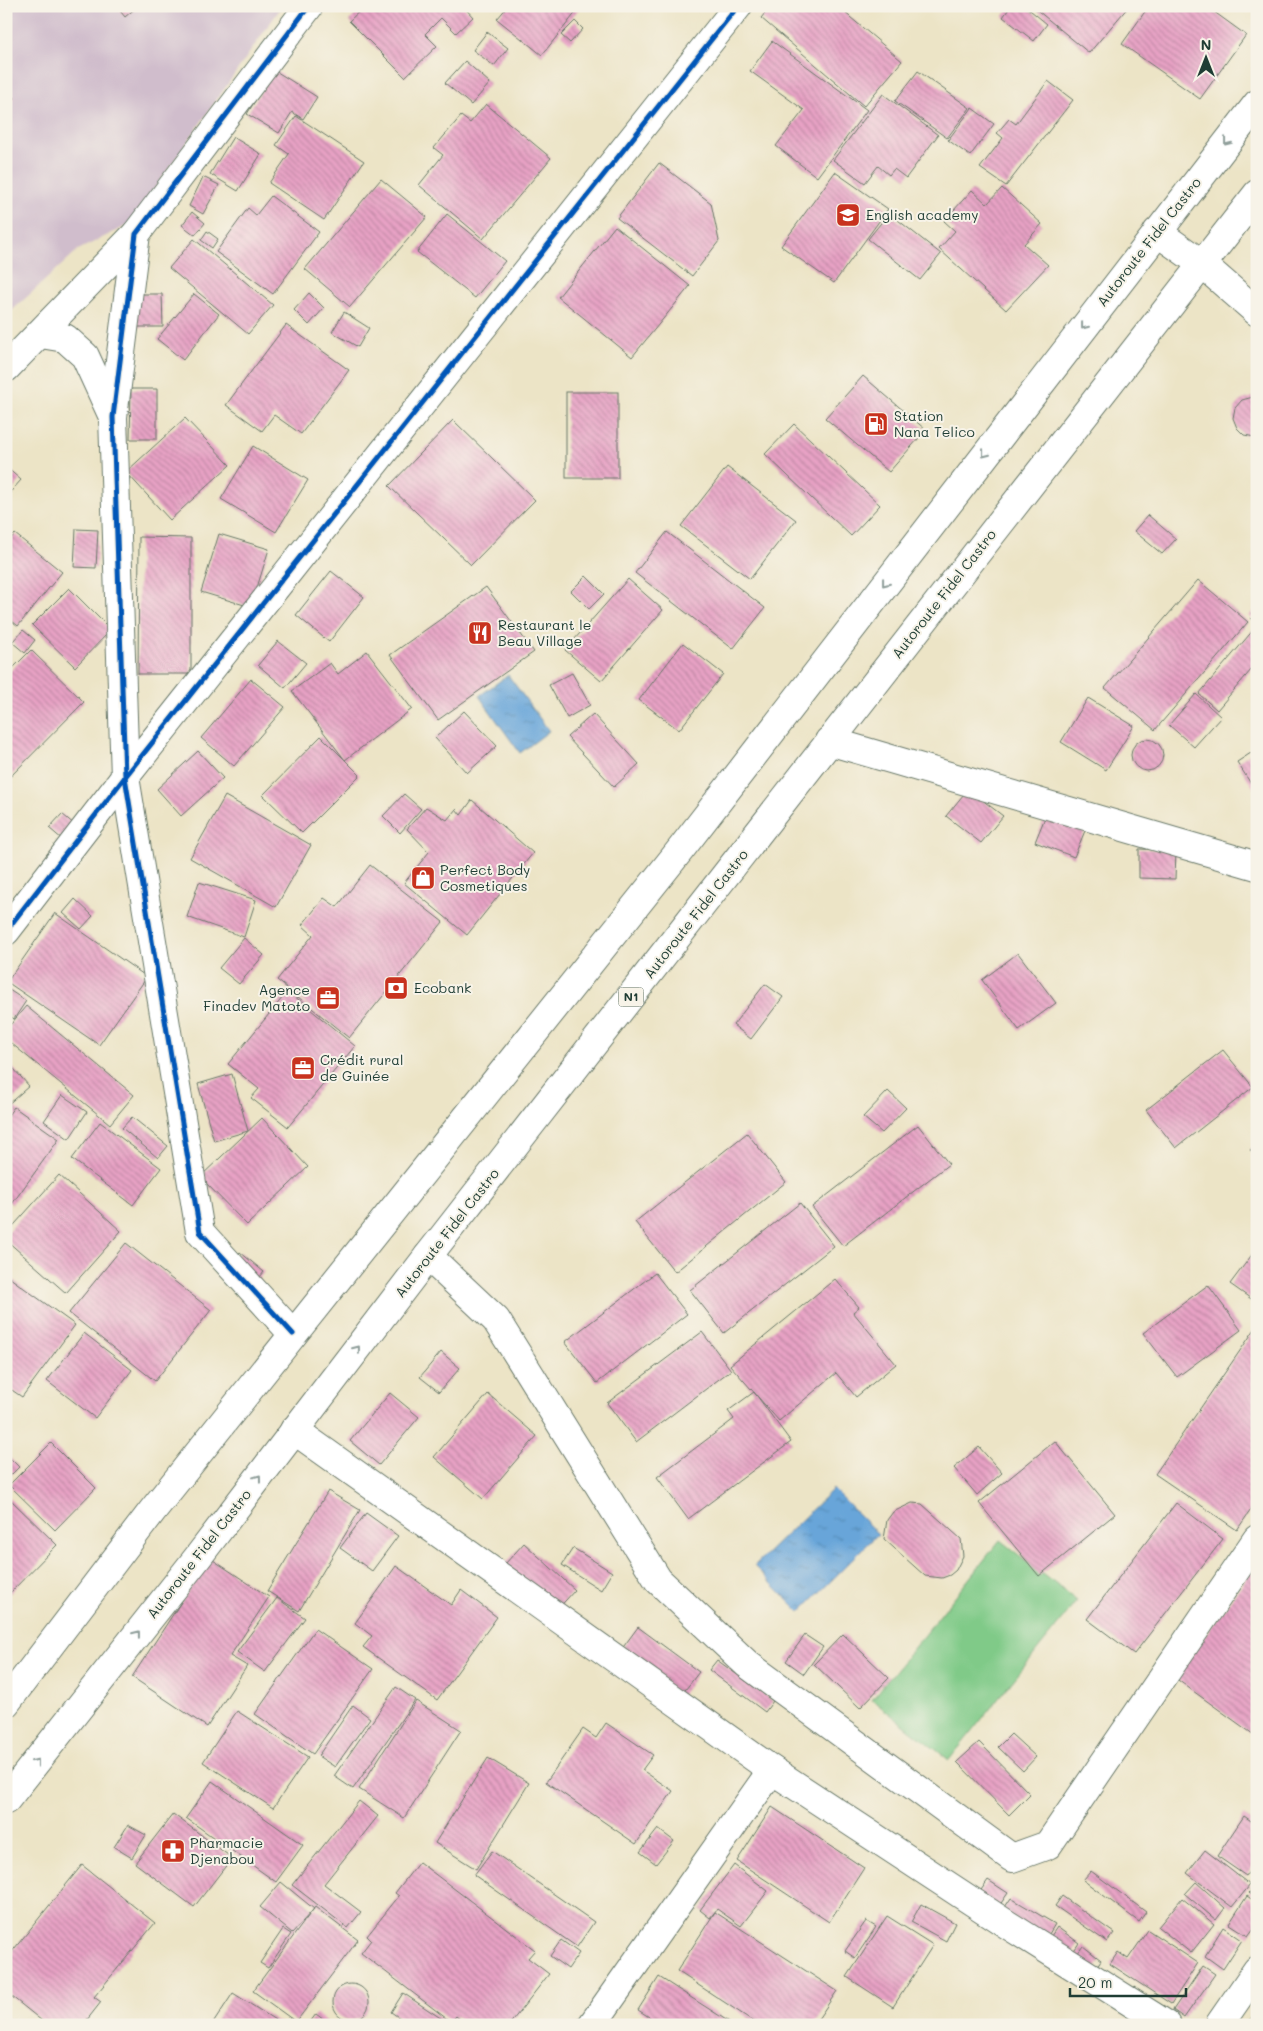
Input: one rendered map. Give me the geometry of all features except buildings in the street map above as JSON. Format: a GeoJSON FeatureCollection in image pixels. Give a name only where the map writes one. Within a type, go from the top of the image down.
{"type":"FeatureCollection","features":[{"type":"Feature","properties":{"kind":"main road"},"geometry":{"type":"LineString","coordinates":[[6,368],[136,234],[309,6]]}},
{"type":"Feature","properties":{"kind":"main road"},"geometry":{"type":"LineString","coordinates":[[6,931],[124,777],[738,6]]}},
{"type":"Feature","properties":{"kind":"main road","name":"Autoroute Fidel Castro"},"geometry":{"type":"LineString","coordinates":[[6,1703],[153,1510],[681,849],[1257,104]]}},
{"type":"Feature","properties":{"kind":"main road","name":"Autoroute Fidel Castro"},"geometry":{"type":"LineString","coordinates":[[6,1800],[198,1557],[428,1256],[1257,194]]}},
{"type":"Feature","properties":{"kind":"main road"},"geometry":{"type":"LineString","coordinates":[[1157,232],[1202,264],[1257,312]]}},
{"type":"Feature","properties":{"kind":"main road"},"geometry":{"type":"LineString","coordinates":[[136,234],[113,417],[124,777],[200,1232],[293,1334]]}},
{"type":"Feature","properties":{"kind":"main road"},"geometry":{"type":"LineString","coordinates":[[41,334],[65,338],[85,356],[113,417]]}},
{"type":"Feature","properties":{"kind":"main road"},"geometry":{"type":"LineString","coordinates":[[829,741],[1257,866]]}},
{"type":"Feature","properties":{"kind":"main road"},"geometry":{"type":"LineString","coordinates":[[428,1256],[496,1320],[658,1580],[747,1664],[1012,1858],[1048,1845],[1257,1539]]}},
{"type":"Feature","properties":{"kind":"main road"},"geometry":{"type":"LineString","coordinates":[[294,1430],[772,1770],[1008,1925],[1167,2025]]}},
{"type":"Feature","properties":{"kind":"main road"},"geometry":{"type":"LineString","coordinates":[[592,2025],[772,1770]]}},
{"type":"Feature","properties":{"kind":"main road"},"geometry":{"type":"LineString","coordinates":[[1218,2025],[1257,1970]]}},
{"type":"Feature","properties":{"kind":"shaded area"},"geometry":{"type":"Polygon","coordinates":[[[6,6],[282,6],[130,224],[78,250],[6,316],[6,6]]]}},
{"type":"Feature","properties":{"kind":"green space"},"geometry":{"type":"Polygon","coordinates":[[[1000,1540],[1077,1601],[949,1760],[872,1700],[1000,1540]]]}},
{"type":"Feature","properties":{"kind":"water"},"geometry":{"type":"Polygon","coordinates":[[[508,675],[549,731],[520,753],[479,696],[508,675]]]}},
{"type":"Feature","properties":{"kind":"water"},"geometry":{"type":"Polygon","coordinates":[[[833,1489],[878,1534],[800,1612],[754,1566],[833,1489]]]}},
{"type":"Feature","properties":{"kind":"cycle path"},"geometry":{"type":"LineString","coordinates":[[293,1334],[200,1232],[125,777],[113,417],[136,234],[309,6]]}},
{"type":"Feature","properties":{"kind":"cycle path"},"geometry":{"type":"LineString","coordinates":[[6,931],[125,777],[738,6]]}},
{"type":"Feature","properties":{"kind":"place","name":"English academy"},"geometry":{"type":"Point","coordinates":[848,215]}},
{"type":"Feature","properties":{"kind":"place","name":"Station Nana Telico"},"geometry":{"type":"Point","coordinates":[876,424]}},
{"type":"Feature","properties":{"kind":"place","name":"Restaurant le Beau Village"},"geometry":{"type":"Point","coordinates":[480,633]}},
{"type":"Feature","properties":{"kind":"place","name":"Perfect Body Cosmetiques"},"geometry":{"type":"Point","coordinates":[423,878]}},
{"type":"Feature","properties":{"kind":"place","name":"Ecobank"},"geometry":{"type":"Point","coordinates":[396,988]}},
{"type":"Feature","properties":{"kind":"place","name":"Agence Finadev Matoto"},"geometry":{"type":"Point","coordinates":[328,998]}},
{"type":"Feature","properties":{"kind":"place","name":"Crédit rural de Guinée"},"geometry":{"type":"Point","coordinates":[303,1068]}},
{"type":"Feature","properties":{"kind":"place","name":"Pharmacie Djenabou"},"geometry":{"type":"Point","coordinates":[173,1851]}}]}
